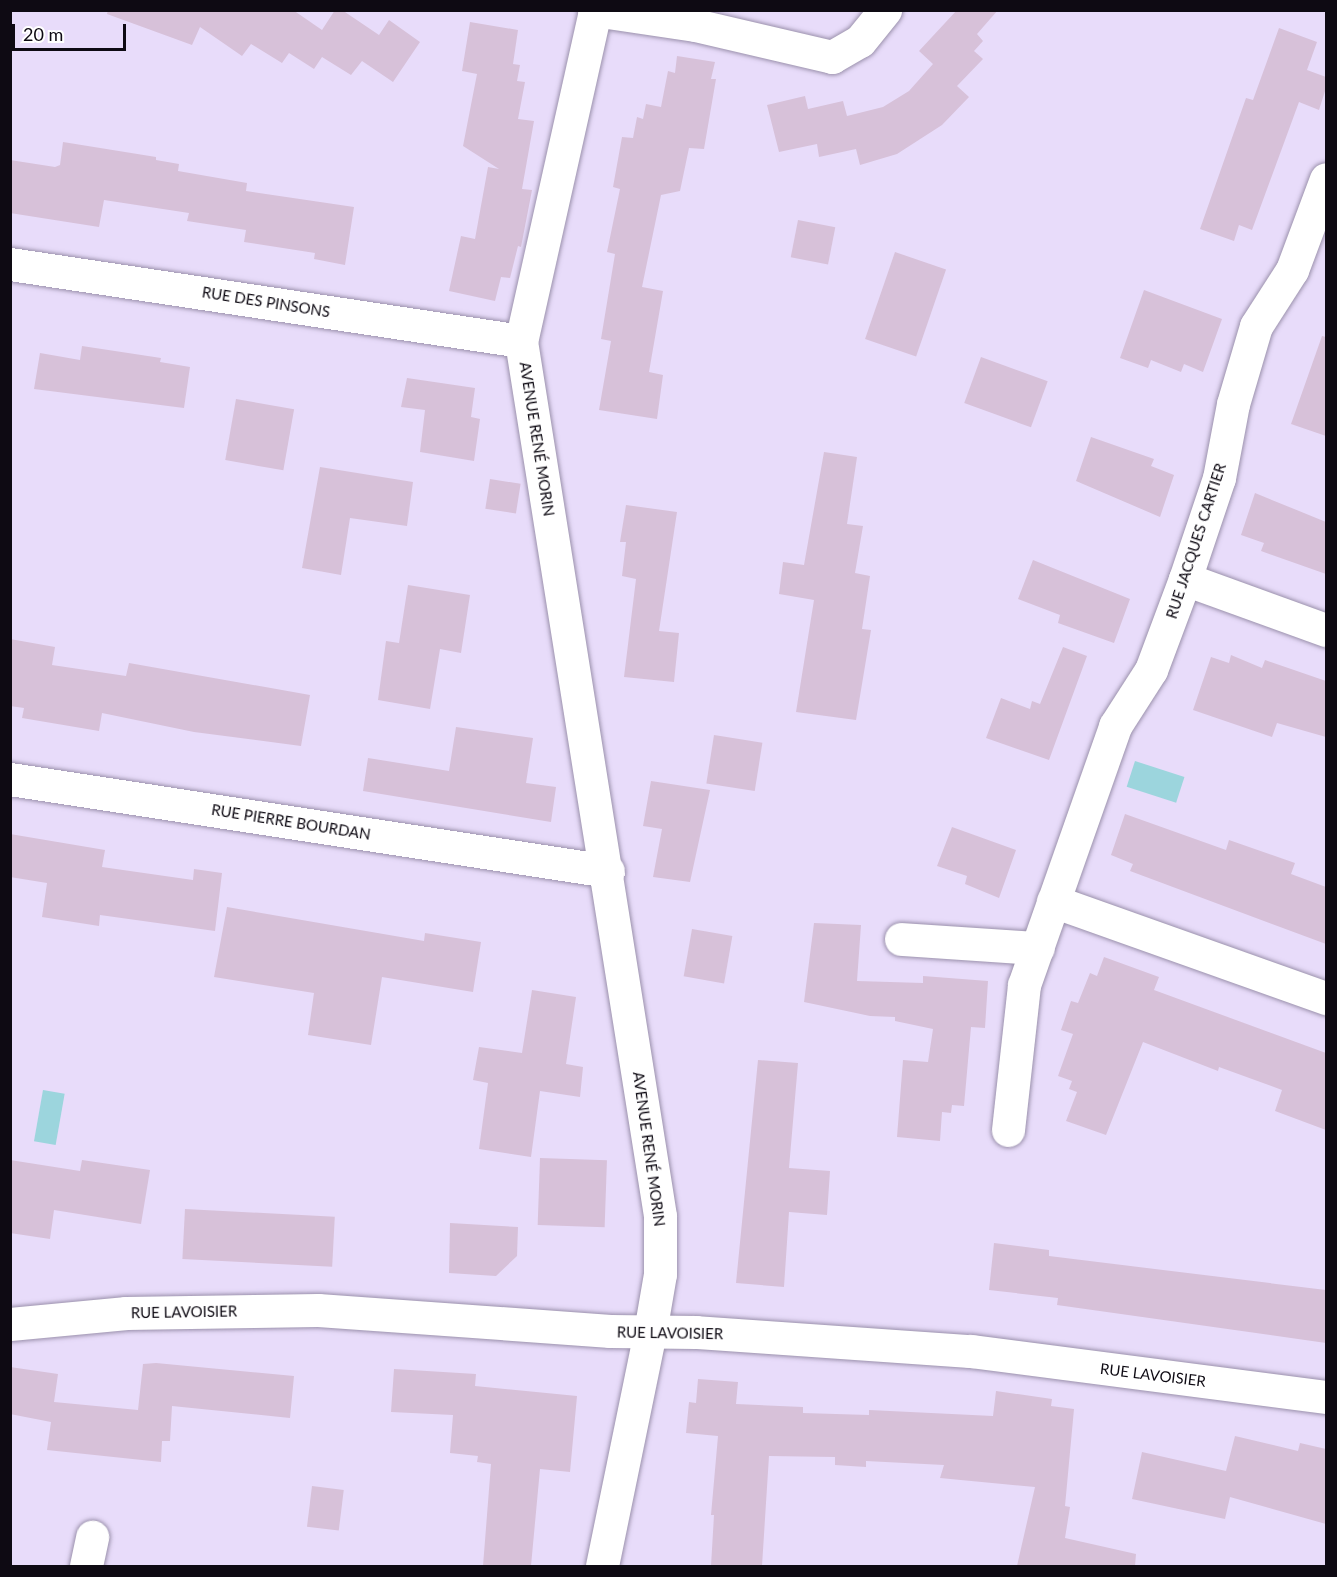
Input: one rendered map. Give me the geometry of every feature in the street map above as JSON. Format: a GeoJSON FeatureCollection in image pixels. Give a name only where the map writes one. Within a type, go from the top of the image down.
{"type":"FeatureCollection","features":[{"type":"Feature","properties":{"kind":"street"},"geometry":{"type":"LineString","coordinates":[[595,11],[693,18],[832,57],[861,41],[885,10]]}},
{"type":"Feature","properties":{"kind":"street","name":"AVENUE RENÉ MORIN"},"geometry":{"type":"LineString","coordinates":[[595,11],[521,341],[608,871],[660,1216],[660,1274],[602,1566]]}},
{"type":"Feature","properties":{"kind":"street","name":"RUE JACQUES CARTIER"},"geometry":{"type":"LineString","coordinates":[[1008,1131],[1017,1023],[1024,985],[1114,726],[1151,670],[1185,579],[1220,478],[1233,404],[1256,326],[1292,270],[1326,179]]}},
{"type":"Feature","properties":{"kind":"street","name":"RUE DES PINSONS"},"geometry":{"type":"LineString","coordinates":[[10,264],[521,341]]}},
{"type":"Feature","properties":{"kind":"street"},"geometry":{"type":"LineString","coordinates":[[1185,579],[1326,630]]}},
{"type":"Feature","properties":{"kind":"street","name":"RUE PIERRE BOURDAN"},"geometry":{"type":"LineString","coordinates":[[10,779],[608,871]]}},
{"type":"Feature","properties":{"kind":"street"},"geometry":{"type":"LineString","coordinates":[[1053,901],[1326,998]]}},
{"type":"Feature","properties":{"kind":"street"},"geometry":{"type":"LineString","coordinates":[[901,939],[1038,948]]}},
{"type":"Feature","properties":{"kind":"street","name":"RUE LAVOISIER"},"geometry":{"type":"LineString","coordinates":[[10,1324],[126,1313],[318,1310],[971,1352],[1326,1397]]}},
{"type":"Feature","properties":{"kind":"shaded area"},"geometry":{"type":"Polygon","coordinates":[[[1135,761],[1184,777],[1176,803],[1127,787],[1135,761]]]}},
{"type":"Feature","properties":{"kind":"shaded area"},"geometry":{"type":"Polygon","coordinates":[[[43,1090],[65,1094],[56,1145],[34,1141],[43,1090]]]}},
{"type":"Feature","properties":{"kind":"building"},"geometry":{"type":"Polygon","coordinates":[[[108,10],[293,10],[322,30],[335,10],[342,10],[379,35],[389,20],[420,42],[393,82],[362,61],[351,75],[322,57],[314,69],[289,53],[282,63],[251,44],[242,56],[200,27],[192,45],[107,14],[108,10]]]}},
{"type":"Feature","properties":{"kind":"building"},"geometry":{"type":"Polygon","coordinates":[[[957,10],[998,10],[977,34],[983,41],[974,51],[983,59],[957,86],[969,97],[942,125],[897,154],[860,165],[856,149],[819,157],[817,144],[779,152],[767,105],[805,96],[808,109],[843,101],[847,116],[883,107],[909,91],[933,64],[919,51],[957,10]]]}},
{"type":"Feature","properties":{"kind":"building"},"geometry":{"type":"Polygon","coordinates":[[[470,22],[518,30],[513,64],[520,65],[517,81],[525,82],[518,119],[534,121],[522,189],[532,190],[521,247],[518,246],[510,278],[501,277],[495,301],[449,291],[461,236],[475,239],[488,167],[499,169],[463,146],[477,74],[462,71],[470,22]]]}},
{"type":"Feature","properties":{"kind":"building"},"geometry":{"type":"Polygon","coordinates":[[[1279,28],[1317,42],[1307,70],[1326,77],[1326,88],[1319,110],[1299,102],[1252,230],[1239,225],[1234,241],[1200,229],[1246,98],[1253,100],[1279,28]]]}},
{"type":"Feature","properties":{"kind":"building"},"geometry":{"type":"Polygon","coordinates":[[[677,56],[715,62],[711,79],[716,79],[704,149],[689,148],[680,191],[661,195],[642,287],[663,291],[649,372],[663,375],[657,419],[599,410],[611,341],[601,339],[615,254],[607,252],[620,189],[613,187],[622,137],[633,138],[637,117],[643,119],[646,104],[661,107],[668,71],[675,73],[677,56]]]}},
{"type":"Feature","properties":{"kind":"building"},"geometry":{"type":"Polygon","coordinates":[[[63,142],[156,157],[156,160],[179,164],[178,171],[247,183],[246,191],[354,207],[345,265],[314,259],[315,253],[244,242],[246,230],[187,221],[189,213],[104,200],[99,227],[10,213],[10,160],[55,167],[60,165],[63,142]]]}},
{"type":"Feature","properties":{"kind":"building"},"geometry":{"type":"Polygon","coordinates":[[[798,220],[835,227],[828,265],[791,257],[798,220]]]}},
{"type":"Feature","properties":{"kind":"building"},"geometry":{"type":"Polygon","coordinates":[[[895,252],[946,270],[916,357],[865,339],[895,252]]]}},
{"type":"Feature","properties":{"kind":"building"},"geometry":{"type":"Polygon","coordinates":[[[1144,290],[1222,319],[1203,372],[1184,364],[1181,372],[1151,360],[1148,368],[1120,358],[1144,290]]]}},
{"type":"Feature","properties":{"kind":"building"},"geometry":{"type":"Polygon","coordinates":[[[1322,336],[1326,337],[1326,436],[1291,424],[1322,336]]]}},
{"type":"Feature","properties":{"kind":"building"},"geometry":{"type":"Polygon","coordinates":[[[82,346],[161,358],[160,362],[190,367],[184,408],[34,389],[40,353],[80,360],[82,346]]]}},
{"type":"Feature","properties":{"kind":"building"},"geometry":{"type":"Polygon","coordinates":[[[981,357],[1048,381],[1031,427],[964,403],[981,357]]]}},
{"type":"Feature","properties":{"kind":"building"},"geometry":{"type":"Polygon","coordinates":[[[407,378],[475,388],[471,417],[480,419],[474,461],[420,452],[425,410],[401,407],[407,378]]]}},
{"type":"Feature","properties":{"kind":"building"},"geometry":{"type":"Polygon","coordinates":[[[236,399],[294,409],[283,470],[225,460],[236,399]]]}},
{"type":"Feature","properties":{"kind":"building"},"geometry":{"type":"Polygon","coordinates":[[[1091,437],[1154,459],[1151,466],[1174,475],[1160,517],[1076,481],[1091,437]]]}},
{"type":"Feature","properties":{"kind":"building"},"geometry":{"type":"Polygon","coordinates":[[[824,452],[857,457],[847,524],[863,526],[855,573],[870,576],[862,629],[871,630],[856,720],[796,712],[814,600],[779,594],[783,562],[804,565],[824,452]]]}},
{"type":"Feature","properties":{"kind":"building"},"geometry":{"type":"Polygon","coordinates":[[[320,467],[413,482],[407,526],[350,518],[341,575],[302,568],[320,467]]]}},
{"type":"Feature","properties":{"kind":"building"},"geometry":{"type":"Polygon","coordinates":[[[490,479],[521,484],[516,513],[485,509],[490,479]]]}},
{"type":"Feature","properties":{"kind":"building"},"geometry":{"type":"Polygon","coordinates":[[[1255,493],[1326,522],[1326,574],[1261,551],[1264,543],[1241,535],[1255,493]]]}},
{"type":"Feature","properties":{"kind":"building"},"geometry":{"type":"Polygon","coordinates":[[[626,505],[677,512],[659,631],[679,633],[674,682],[624,677],[636,579],[622,576],[626,542],[620,542],[626,505]]]}},
{"type":"Feature","properties":{"kind":"building"},"geometry":{"type":"Polygon","coordinates":[[[1033,560],[1130,599],[1114,643],[1058,623],[1060,615],[1018,599],[1033,560]]]}},
{"type":"Feature","properties":{"kind":"building"},"geometry":{"type":"Polygon","coordinates":[[[408,585],[470,595],[461,653],[440,649],[430,709],[378,700],[386,641],[399,643],[408,585]]]}},
{"type":"Feature","properties":{"kind":"building"},"geometry":{"type":"Polygon","coordinates":[[[10,639],[55,647],[52,665],[126,676],[129,663],[310,695],[301,746],[194,732],[102,713],[99,731],[22,718],[24,708],[10,706],[10,639]]]}},
{"type":"Feature","properties":{"kind":"building"},"geometry":{"type":"Polygon","coordinates":[[[1063,647],[1087,656],[1049,760],[986,738],[1001,698],[1030,709],[1032,701],[1040,704],[1063,647]]]}},
{"type":"Feature","properties":{"kind":"building"},"geometry":{"type":"Polygon","coordinates":[[[1231,655],[1262,668],[1265,660],[1326,681],[1326,737],[1277,723],[1272,737],[1193,710],[1211,657],[1229,663],[1231,655]]]}},
{"type":"Feature","properties":{"kind":"building"},"geometry":{"type":"Polygon","coordinates":[[[456,727],[533,738],[526,783],[556,787],[551,822],[363,791],[368,758],[449,771],[456,727]]]}},
{"type":"Feature","properties":{"kind":"building"},"geometry":{"type":"Polygon","coordinates":[[[714,735],[762,743],[755,791],[706,783],[714,735]]]}},
{"type":"Feature","properties":{"kind":"building"},"geometry":{"type":"Polygon","coordinates":[[[651,781],[710,790],[690,882],[653,877],[662,829],[643,826],[651,781]]]}},
{"type":"Feature","properties":{"kind":"building"},"geometry":{"type":"Polygon","coordinates":[[[1125,814],[1226,850],[1229,840],[1295,863],[1291,874],[1326,887],[1326,944],[1130,871],[1133,864],[1111,855],[1125,814]]]}},
{"type":"Feature","properties":{"kind":"building"},"geometry":{"type":"Polygon","coordinates":[[[952,827],[1016,850],[999,898],[965,884],[967,876],[937,866],[952,827]]]}},
{"type":"Feature","properties":{"kind":"building"},"geometry":{"type":"Polygon","coordinates":[[[10,834],[105,850],[102,867],[193,880],[194,869],[222,873],[215,931],[100,915],[99,926],[42,917],[47,883],[10,877],[10,834]]]}},
{"type":"Feature","properties":{"kind":"building"},"geometry":{"type":"Polygon","coordinates":[[[227,907],[424,941],[425,933],[481,942],[473,992],[382,977],[371,1045],[308,1035],[314,993],[214,977],[227,907]]]}},
{"type":"Feature","properties":{"kind":"building"},"geometry":{"type":"Polygon","coordinates":[[[814,923],[861,925],[857,981],[923,983],[923,976],[988,981],[985,1028],[971,1027],[964,1106],[952,1105],[951,1113],[942,1112],[940,1141],[897,1137],[903,1060],[928,1062],[933,1029],[895,1021],[895,1017],[870,1016],[804,1002],[814,923]]]}},
{"type":"Feature","properties":{"kind":"building"},"geometry":{"type":"Polygon","coordinates":[[[692,929],[732,936],[724,983],[684,976],[692,929]]]}},
{"type":"Feature","properties":{"kind":"building"},"geometry":{"type":"Polygon","coordinates":[[[1104,957],[1159,977],[1154,990],[1326,1053],[1326,1130],[1275,1111],[1282,1090],[1219,1067],[1218,1071],[1143,1042],[1106,1135],[1066,1121],[1077,1092],[1069,1089],[1072,1081],[1058,1076],[1073,1034],[1061,1030],[1071,1001],[1078,1003],[1090,973],[1097,976],[1104,957]]]}},
{"type":"Feature","properties":{"kind":"building"},"geometry":{"type":"Polygon","coordinates":[[[532,990],[576,997],[566,1064],[583,1067],[580,1097],[540,1091],[531,1157],[479,1149],[488,1083],[473,1080],[479,1047],[522,1053],[532,990]]]}},
{"type":"Feature","properties":{"kind":"building"},"geometry":{"type":"Polygon","coordinates":[[[758,1060],[798,1063],[789,1168],[830,1171],[827,1215],[789,1212],[784,1287],[736,1283],[758,1060]]]}},
{"type":"Feature","properties":{"kind":"building"},"geometry":{"type":"Polygon","coordinates":[[[540,1158],[607,1160],[605,1227],[538,1225],[540,1158]]]}},
{"type":"Feature","properties":{"kind":"building"},"geometry":{"type":"Polygon","coordinates":[[[10,1160],[80,1171],[82,1160],[150,1170],[141,1224],[54,1210],[50,1239],[10,1233],[10,1160]]]}},
{"type":"Feature","properties":{"kind":"building"},"geometry":{"type":"Polygon","coordinates":[[[185,1209],[335,1217],[332,1267],[182,1259],[185,1209]]]}},
{"type":"Feature","properties":{"kind":"building"},"geometry":{"type":"Polygon","coordinates":[[[450,1223],[518,1227],[517,1256],[496,1276],[449,1273],[450,1223]]]}},
{"type":"Feature","properties":{"kind":"building"},"geometry":{"type":"Polygon","coordinates":[[[994,1243],[1049,1250],[1049,1256],[1326,1290],[1326,1343],[1057,1305],[1058,1298],[989,1290],[994,1243]]]}},
{"type":"Feature","properties":{"kind":"building"},"geometry":{"type":"Polygon","coordinates":[[[156,1363],[294,1376],[290,1418],[172,1406],[170,1441],[162,1441],[161,1462],[47,1450],[51,1422],[10,1414],[10,1367],[58,1374],[54,1402],[138,1410],[143,1364],[156,1363]]]}},
{"type":"Feature","properties":{"kind":"building"},"geometry":{"type":"Polygon","coordinates":[[[394,1369],[476,1374],[475,1386],[577,1396],[570,1472],[540,1469],[531,1566],[483,1566],[491,1464],[477,1462],[478,1456],[450,1453],[453,1415],[391,1412],[394,1369]]]}},
{"type":"Feature","properties":{"kind":"building"},"geometry":{"type":"Polygon","coordinates":[[[698,1379],[738,1382],[736,1404],[803,1407],[803,1413],[869,1415],[869,1410],[993,1416],[996,1391],[1052,1399],[1051,1406],[1074,1409],[1065,1506],[1070,1507],[1065,1538],[1136,1554],[1135,1566],[1017,1566],[1035,1487],[940,1478],[944,1465],[866,1461],[866,1467],[835,1465],[835,1457],[769,1456],[762,1566],[711,1566],[714,1515],[711,1515],[718,1436],[686,1433],[689,1402],[696,1403],[698,1379]]]}},
{"type":"Feature","properties":{"kind":"building"},"geometry":{"type":"Polygon","coordinates":[[[1235,1436],[1298,1451],[1300,1443],[1326,1449],[1326,1524],[1230,1497],[1225,1519],[1132,1499],[1142,1452],[1226,1471],[1235,1436]]]}},
{"type":"Feature","properties":{"kind":"building"},"geometry":{"type":"Polygon","coordinates":[[[312,1486],[344,1490],[339,1531],[307,1527],[312,1486]]]}}]}
